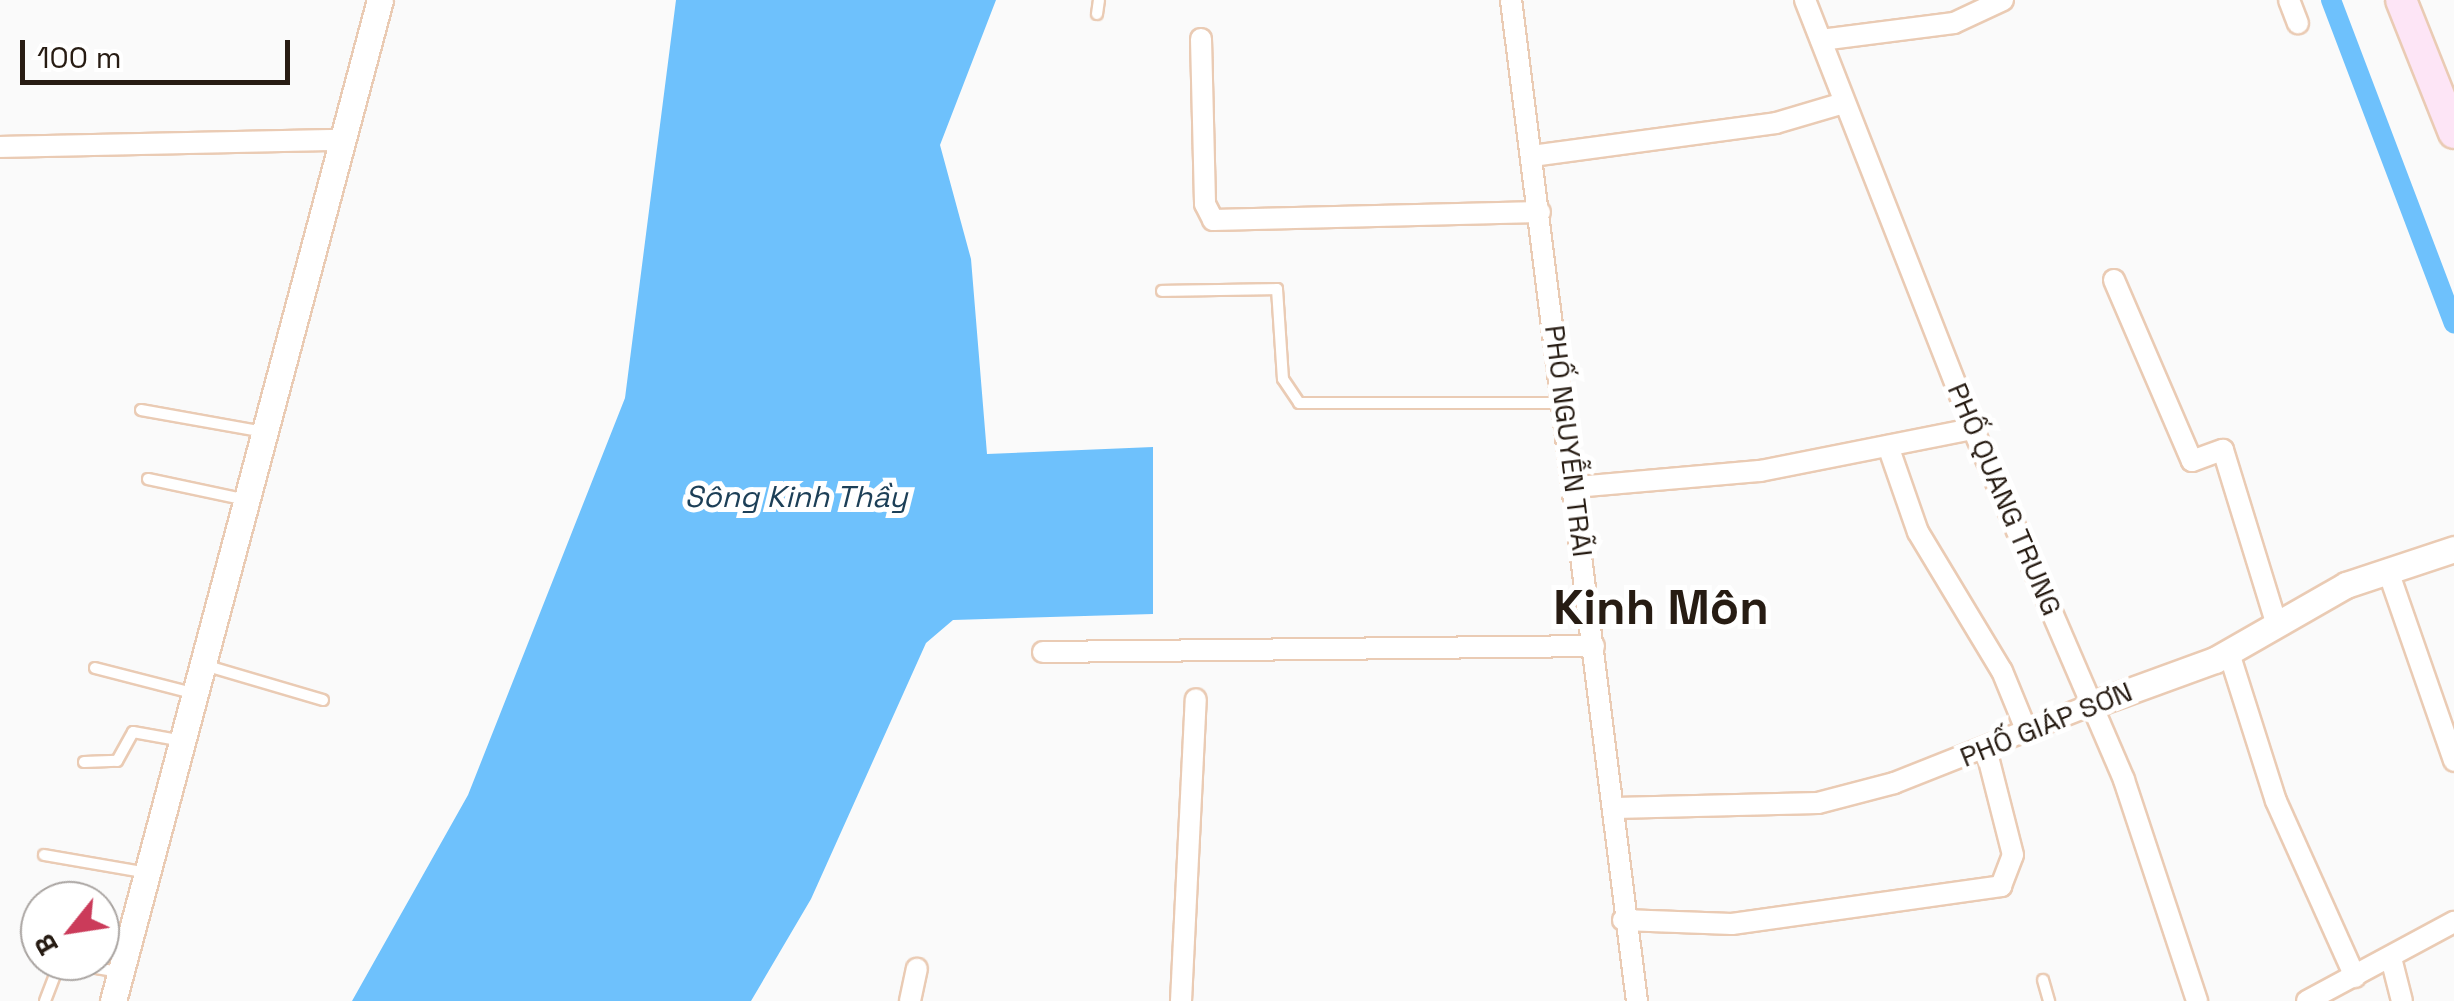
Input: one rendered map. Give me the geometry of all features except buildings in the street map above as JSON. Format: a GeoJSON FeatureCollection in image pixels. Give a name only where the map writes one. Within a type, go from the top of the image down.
{"type":"FeatureCollection","features":[{"type":"Feature","properties":{"kind":"main road"},"geometry":{"type":"LineString","coordinates":[[2401,0],[2454,134]]}},
{"type":"Feature","properties":{"kind":"street"},"geometry":{"type":"LineString","coordinates":[[113,1001],[380,0]]}},
{"type":"Feature","properties":{"kind":"street","name":"PHỐ NGUYỄN TRÃI"},"geometry":{"type":"LineString","coordinates":[[1511,0],[1576,486],[1615,808],[1624,920],[1637,1001]]}},
{"type":"Feature","properties":{"kind":"street","name":"PHỐ QUANG TRUNG"},"geometry":{"type":"LineString","coordinates":[[1804,0],[1973,429],[2094,704],[2197,1001]]}},
{"type":"Feature","properties":{"kind":"street"},"geometry":{"type":"LineString","coordinates":[[1820,40],[1954,22],[2002,0]]}},
{"type":"Feature","properties":{"kind":"street"},"geometry":{"type":"LineString","coordinates":[[2289,0],[2298,23]]}},
{"type":"Feature","properties":{"kind":"street"},"geometry":{"type":"LineString","coordinates":[[1201,39],[1205,204],[1214,220],[1540,212]]}},
{"type":"Feature","properties":{"kind":"street"},"geometry":{"type":"LineString","coordinates":[[1532,156],[1776,123],[1844,103]]}},
{"type":"Feature","properties":{"kind":"street"},"geometry":{"type":"LineString","coordinates":[[0,147],[344,140]]}},
{"type":"Feature","properties":{"kind":"street"},"geometry":{"type":"LineString","coordinates":[[2114,280],[2192,460],[2223,450],[2277,625]]}},
{"type":"Feature","properties":{"kind":"street"},"geometry":{"type":"LineString","coordinates":[[1576,486],[1760,471],[1973,429]]}},
{"type":"Feature","properties":{"kind":"street"},"geometry":{"type":"LineString","coordinates":[[1888,446],[1918,532],[2002,671],[2027,732]]}},
{"type":"Feature","properties":{"kind":"street","name":"PHỐ GIÁP SƠN"},"geometry":{"type":"LineString","coordinates":[[1615,808],[1818,803],[1986,749],[2228,653],[2388,571],[2454,549]]}},
{"type":"Feature","properties":{"kind":"street"},"geometry":{"type":"LineString","coordinates":[[2388,571],[2454,762]]}},
{"type":"Feature","properties":{"kind":"street"},"geometry":{"type":"LineString","coordinates":[[1043,652],[1594,646]]}},
{"type":"Feature","properties":{"kind":"street"},"geometry":{"type":"LineString","coordinates":[[2228,653],[2276,801],[2355,977]]}},
{"type":"Feature","properties":{"kind":"street"},"geometry":{"type":"LineString","coordinates":[[1181,1001],[1196,699]]}},
{"type":"Feature","properties":{"kind":"street"},"geometry":{"type":"LineString","coordinates":[[1624,920],[1732,924],[2002,886],[2013,855],[1986,749]]}},
{"type":"Feature","properties":{"kind":"street"},"geometry":{"type":"LineString","coordinates":[[2307,1001],[2454,922]]}},
{"type":"Feature","properties":{"kind":"street"},"geometry":{"type":"LineString","coordinates":[[2391,958],[2402,1001]]}},
{"type":"Feature","properties":{"kind":"street"},"geometry":{"type":"LineString","coordinates":[[910,1001],[917,969]]}},
{"type":"Feature","properties":{"kind":"lane"},"geometry":{"type":"LineString","coordinates":[[1097,14],[1099,0]]}},
{"type":"Feature","properties":{"kind":"lane"},"geometry":{"type":"LineString","coordinates":[[1162,291],[1276,289],[1283,378],[1300,403],[1564,403]]}},
{"type":"Feature","properties":{"kind":"lane"},"geometry":{"type":"LineString","coordinates":[[141,410],[266,432]]}},
{"type":"Feature","properties":{"kind":"lane"},"geometry":{"type":"LineString","coordinates":[[148,479],[248,500]]}},
{"type":"Feature","properties":{"kind":"lane"},"geometry":{"type":"LineString","coordinates":[[204,664],[323,700]]}},
{"type":"Feature","properties":{"kind":"lane"},"geometry":{"type":"LineString","coordinates":[[95,668],[196,694]]}},
{"type":"Feature","properties":{"kind":"lane"},"geometry":{"type":"LineString","coordinates":[[84,762],[117,762],[133,732],[184,741]]}},
{"type":"Feature","properties":{"kind":"lane"},"geometry":{"type":"LineString","coordinates":[[44,855],[148,873]]}},
{"type":"Feature","properties":{"kind":"lane"},"geometry":{"type":"LineString","coordinates":[[44,1001],[60,962],[121,972]]}},
{"type":"Feature","properties":{"kind":"lane"},"geometry":{"type":"LineString","coordinates":[[2043,980],[2049,1001]]}},
{"type":"Feature","properties":{"kind":"water","name":"Sông Kinh Thầy"},"geometry":{"type":"Polygon","coordinates":[[[676,0],[996,0],[940,145],[971,259],[987,454],[1153,447],[1153,614],[953,620],[926,643],[811,899],[751,1001],[352,1001],[468,795],[625,398],[676,0]]]}},
{"type":"Feature","properties":{"kind":"waterway"},"geometry":{"type":"LineString","coordinates":[[2331,0],[2454,323]]}},
{"type":"Feature","properties":{"kind":"district","name":"Kinh Môn"},"geometry":{"type":"Point","coordinates":[1661,608]}}]}
